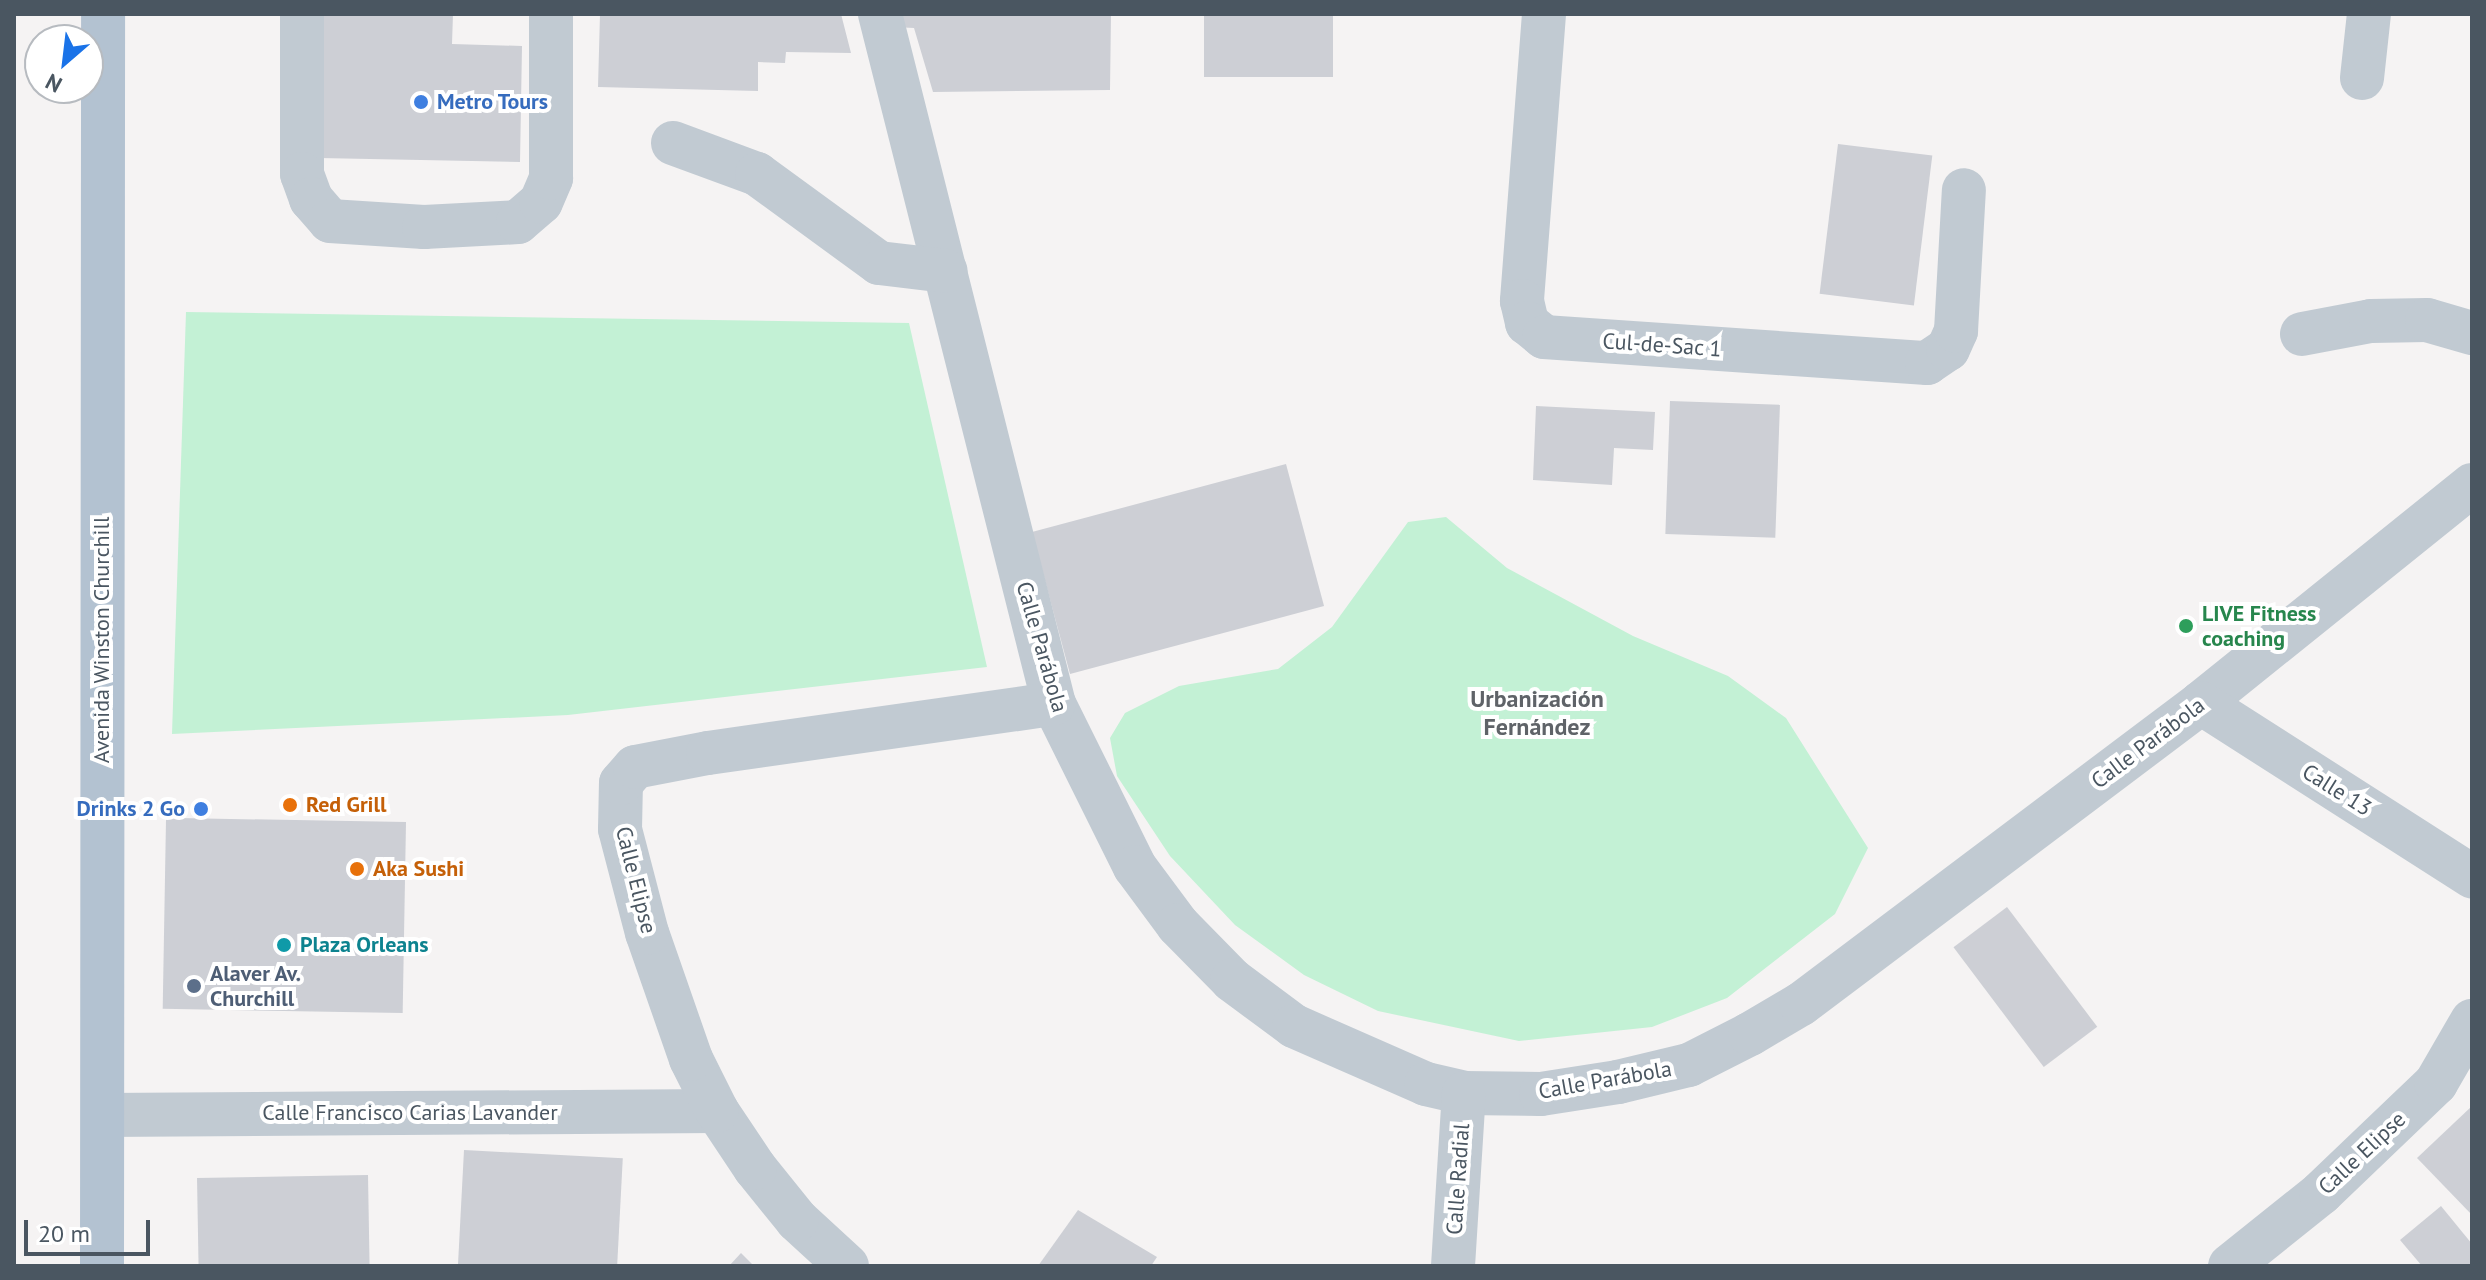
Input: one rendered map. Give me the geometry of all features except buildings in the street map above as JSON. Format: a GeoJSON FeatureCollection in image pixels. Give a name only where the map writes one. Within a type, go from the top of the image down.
{"type":"FeatureCollection","features":[{"type":"Feature","properties":{"kind":"main road","name":"Avenida Winston Churchill"},"geometry":{"type":"LineString","coordinates":[[102,1266],[103,14]]}},
{"type":"Feature","properties":{"kind":"street"},"geometry":{"type":"LineString","coordinates":[[302,14],[302,174],[311,199],[330,221],[424,227],[518,222],[541,202],[551,178],[551,14]]}},
{"type":"Feature","properties":{"kind":"street","name":"Calle Parábola"},"geometry":{"type":"LineString","coordinates":[[880,14],[1054,704],[1135,867],[1178,925],[1232,980],[1294,1026],[1368,1063],[1464,1093],[1541,1094],[1618,1082],[1689,1065],[1801,1004],[2201,703],[2472,485]]}},
{"type":"Feature","properties":{"kind":"street","name":"Cul-de-Sac 1"},"geometry":{"type":"LineString","coordinates":[[1544,14],[1522,301],[1527,323],[1544,337],[1927,363],[1948,349],[1956,331],[1964,190]]}},
{"type":"Feature","properties":{"kind":"street"},"geometry":{"type":"LineString","coordinates":[[2362,78],[2369,14]]}},
{"type":"Feature","properties":{"kind":"street"},"geometry":{"type":"LineString","coordinates":[[673,143],[757,174],[879,263],[946,271]]}},
{"type":"Feature","properties":{"kind":"street"},"geometry":{"type":"LineString","coordinates":[[2302,334],[2371,321],[2427,320],[2472,333]]}},
{"type":"Feature","properties":{"kind":"street","name":"Calle 13"},"geometry":{"type":"LineString","coordinates":[[2201,703],[2472,876]]}},
{"type":"Feature","properties":{"kind":"street","name":"Calle Elipse"},"geometry":{"type":"LineString","coordinates":[[847,1266],[797,1220],[717,1111],[691,1059],[647,933],[620,829],[624,775],[635,767],[708,753],[1054,704]]}},
{"type":"Feature","properties":{"kind":"street","name":"Calle Elipse"},"geometry":{"type":"LineString","coordinates":[[2230,1266],[2321,1193],[2436,1083],[2472,1021]]}},
{"type":"Feature","properties":{"kind":"street","name":"Calle Radial"},"geometry":{"type":"LineString","coordinates":[[1453,1266],[1464,1093]]}},
{"type":"Feature","properties":{"kind":"street","name":"Calle Francisco Carias Lavander"},"geometry":{"type":"LineString","coordinates":[[103,1115],[717,1111]]}},
{"type":"Feature","properties":{"kind":"green space"},"geometry":{"type":"Polygon","coordinates":[[[186,312],[909,323],[987,667],[568,715],[172,734],[186,312]]]}},
{"type":"Feature","properties":{"kind":"green space"},"geometry":{"type":"Polygon","coordinates":[[[1446,517],[1507,568],[1633,636],[1728,676],[1786,718],[1868,848],[1835,914],[1727,998],[1652,1027],[1519,1041],[1378,1011],[1304,975],[1235,925],[1170,856],[1117,776],[1110,738],[1125,713],[1179,686],[1278,669],[1332,627],[1408,522],[1446,517]]]}},
{"type":"Feature","properties":{"kind":"place","name":"Metro Tours"},"geometry":{"type":"Point","coordinates":[421,102]}},
{"type":"Feature","properties":{"kind":"place","name":"LIVE Fitness coaching"},"geometry":{"type":"Point","coordinates":[2186,626]}},
{"type":"Feature","properties":{"kind":"place","name":"Red Grill"},"geometry":{"type":"Point","coordinates":[290,805]}},
{"type":"Feature","properties":{"kind":"place","name":"Drinks 2 Go"},"geometry":{"type":"Point","coordinates":[201,809]}},
{"type":"Feature","properties":{"kind":"place","name":"Aka Sushi"},"geometry":{"type":"Point","coordinates":[357,869]}},
{"type":"Feature","properties":{"kind":"place","name":"Plaza Orleans"},"geometry":{"type":"Point","coordinates":[284,945]}},
{"type":"Feature","properties":{"kind":"place","name":"Alaver Av. Churchill"},"geometry":{"type":"Point","coordinates":[194,986]}},
{"type":"Feature","properties":{"kind":"district","name":"Urbanización Fernández"},"geometry":{"type":"Point","coordinates":[1537,713]}}]}
